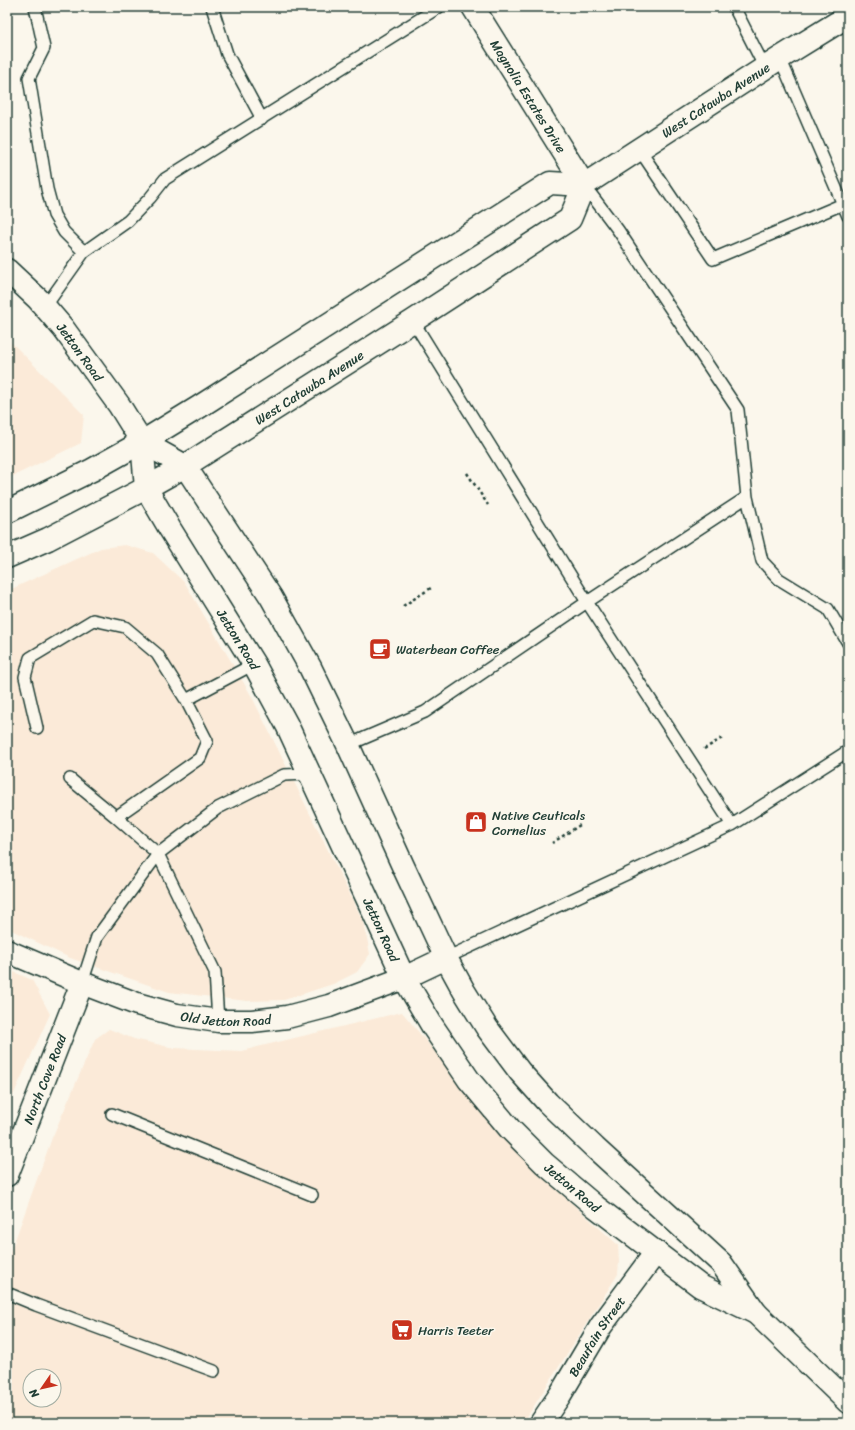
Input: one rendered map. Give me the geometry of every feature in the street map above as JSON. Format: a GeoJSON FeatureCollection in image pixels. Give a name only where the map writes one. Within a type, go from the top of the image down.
{"type":"FeatureCollection","features":[{"type":"Feature","properties":{"kind":"street","name":"Magnolia Estates Drive"},"geometry":{"type":"LineString","coordinates":[[473,7],[584,185]]}},
{"type":"Feature","properties":{"kind":"street","name":"West Catawba Avenue"},"geometry":{"type":"LineString","coordinates":[[7,557],[48,539],[185,466],[413,321],[570,219],[584,185],[772,63],[848,16]]}},
{"type":"Feature","properties":{"kind":"street"},"geometry":{"type":"LineString","coordinates":[[7,512],[92,470],[142,442],[550,183],[584,185]]}},
{"type":"Feature","properties":{"kind":"street","name":"Jetton Road"},"geometry":{"type":"LineString","coordinates":[[7,270],[64,328],[119,405],[142,442],[146,488],[254,664],[287,725],[404,978],[432,1027],[469,1080],[510,1129],[545,1164],[596,1207],[700,1286],[756,1313]]}},
{"type":"Feature","properties":{"kind":"street","name":"Jetton Road"},"geometry":{"type":"LineString","coordinates":[[142,442],[185,466],[271,597],[310,667],[348,745],[399,859],[446,958],[487,1028],[520,1072],[548,1103],[721,1263],[756,1313],[848,1402]]}},
{"type":"Feature","properties":{"kind":"street","name":"Old Jetton Road"},"geometry":{"type":"LineString","coordinates":[[7,951],[82,983],[137,1004],[177,1015],[218,1021],[252,1021],[287,1017],[329,1006],[404,978],[446,958]]}},
{"type":"Feature","properties":{"kind":"street","name":"North Cove Road"},"geometry":{"type":"LineString","coordinates":[[7,1175],[82,983]]}},
{"type":"Feature","properties":{"kind":"street","name":"Beaufain Street"},"geometry":{"type":"LineString","coordinates":[[541,1423],[560,1395],[601,1326],[656,1252]]}},
{"type":"Feature","properties":{"kind":"lane"},"geometry":{"type":"LineString","coordinates":[[35,7],[44,48],[29,78],[47,189],[54,215],[64,232],[84,252]]}},
{"type":"Feature","properties":{"kind":"lane"},"geometry":{"type":"LineString","coordinates":[[212,7],[228,54],[262,119]]}},
{"type":"Feature","properties":{"kind":"lane"},"geometry":{"type":"LineString","coordinates":[[45,307],[84,252],[128,221],[150,198],[165,179],[439,7]]}},
{"type":"Feature","properties":{"kind":"lane"},"geometry":{"type":"LineString","coordinates":[[734,7],[772,63],[848,216]]}},
{"type":"Feature","properties":{"kind":"lane"},"geometry":{"type":"LineString","coordinates":[[639,149],[713,259],[843,204]]}},
{"type":"Feature","properties":{"kind":"lane"},"geometry":{"type":"LineString","coordinates":[[584,185],[618,230],[738,410],[747,497],[762,561],[779,579],[828,608],[848,643]]}},
{"type":"Feature","properties":{"kind":"lane"},"geometry":{"type":"LineString","coordinates":[[413,321],[587,602],[732,825]]}},
{"type":"Feature","properties":{"kind":"lane"},"geometry":{"type":"LineString","coordinates":[[348,745],[425,712],[587,602],[747,497]]}},
{"type":"Feature","properties":{"kind":"lane"},"geometry":{"type":"LineString","coordinates":[[37,728],[24,677],[30,658],[93,620],[125,627],[157,654],[186,700],[208,740],[200,758],[116,817]]}},
{"type":"Feature","properties":{"kind":"lane"},"geometry":{"type":"LineString","coordinates":[[186,700],[254,664]]}},
{"type":"Feature","properties":{"kind":"lane"},"geometry":{"type":"LineString","coordinates":[[446,958],[732,825],[848,751]]}},
{"type":"Feature","properties":{"kind":"lane"},"geometry":{"type":"LineString","coordinates":[[82,983],[97,936],[158,854],[218,808],[284,775],[309,774]]}},
{"type":"Feature","properties":{"kind":"lane"},"geometry":{"type":"LineString","coordinates":[[70,779],[158,854],[215,972],[218,1021]]}},
{"type":"Feature","properties":{"kind":"lane"},"geometry":{"type":"LineString","coordinates":[[112,1114],[312,1195]]}},
{"type":"Feature","properties":{"kind":"lane"},"geometry":{"type":"LineString","coordinates":[[7,1292],[43,1308],[214,1371]]}},
{"type":"Feature","properties":{"kind":"path"},"geometry":{"type":"LineString","coordinates":[[467,473],[488,505]]}},
{"type":"Feature","properties":{"kind":"path"},"geometry":{"type":"LineString","coordinates":[[403,606],[431,588]]}},
{"type":"Feature","properties":{"kind":"path"},"geometry":{"type":"LineString","coordinates":[[689,758],[724,736]]}},
{"type":"Feature","properties":{"kind":"path"},"geometry":{"type":"LineString","coordinates":[[552,843],[580,825]]}},
{"type":"Feature","properties":{"kind":"shaded area"},"geometry":{"type":"Polygon","coordinates":[[[7,338],[84,415],[81,443],[7,479],[7,338]]]}},
{"type":"Feature","properties":{"kind":"shaded area"},"geometry":{"type":"Polygon","coordinates":[[[125,545],[153,553],[185,583],[252,697],[364,923],[370,954],[357,972],[333,984],[284,1000],[247,1001],[169,992],[70,958],[7,928],[7,591],[101,548],[125,545]]]}},
{"type":"Feature","properties":{"kind":"shaded area"},"geometry":{"type":"Polygon","coordinates":[[[7,969],[32,980],[50,1014],[7,1109],[7,969]]]}},
{"type":"Feature","properties":{"kind":"shaded area"},"geometry":{"type":"Polygon","coordinates":[[[402,1012],[528,1164],[618,1245],[618,1274],[523,1423],[7,1423],[7,1262],[52,1138],[95,1039],[109,1029],[134,1039],[174,1048],[241,1051],[402,1012]]]}},
{"type":"Feature","properties":{"kind":"place","name":"Waterbean Coffee"},"geometry":{"type":"Point","coordinates":[380,649]}},
{"type":"Feature","properties":{"kind":"place","name":"Native Ceuticals Cornelius"},"geometry":{"type":"Point","coordinates":[476,822]}},
{"type":"Feature","properties":{"kind":"place","name":"Harris Teeter"},"geometry":{"type":"Point","coordinates":[402,1330]}}]}
